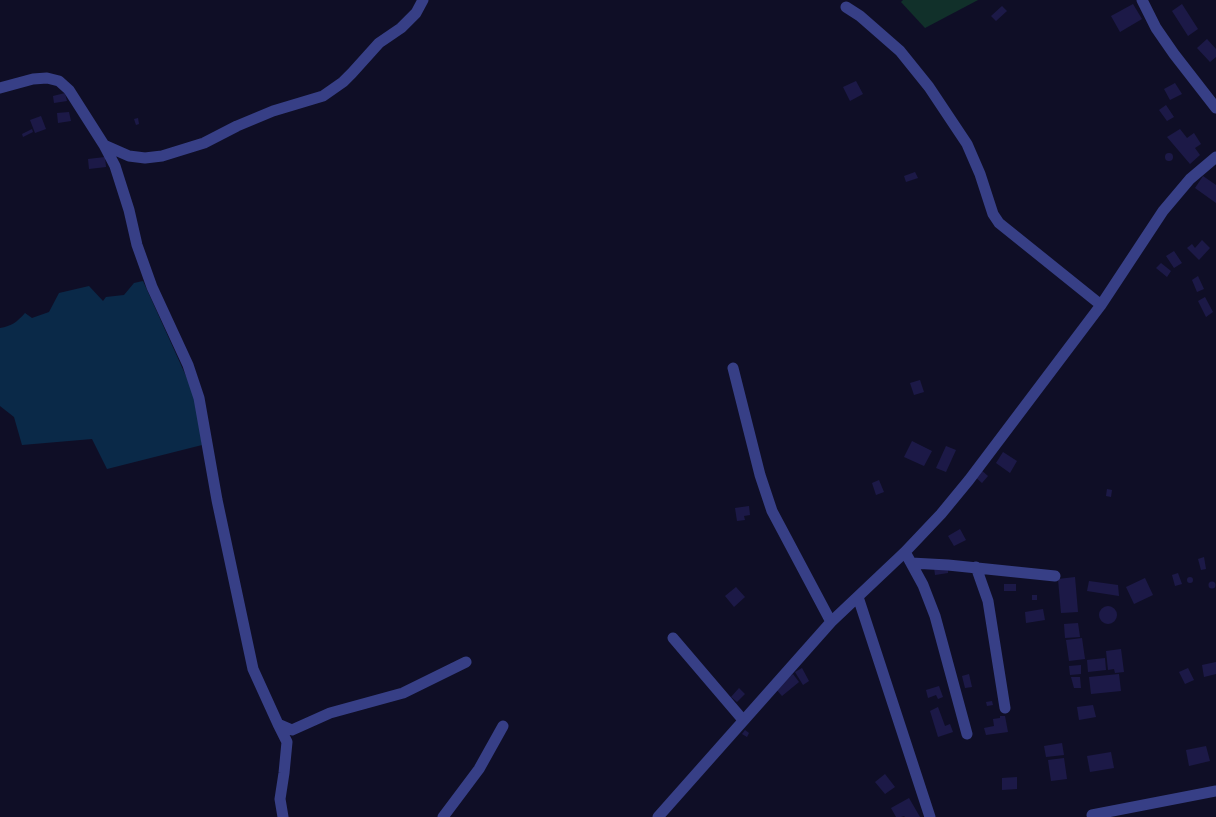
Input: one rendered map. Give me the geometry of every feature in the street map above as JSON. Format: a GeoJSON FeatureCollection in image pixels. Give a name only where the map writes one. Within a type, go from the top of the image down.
{"type":"FeatureCollection","features":[{"type":"Feature","properties":{"kind":"street"},"geometry":{"type":"LineString","coordinates":[[104,145],[129,156],[145,158],[162,156],[204,143],[237,126],[273,111],[323,96],[343,82],[379,43],[401,28],[416,13],[423,0]]}},
{"type":"Feature","properties":{"kind":"street"},"geometry":{"type":"LineString","coordinates":[[1142,0],[1156,28],[1216,108]]}},
{"type":"Feature","properties":{"kind":"street"},"geometry":{"type":"LineString","coordinates":[[846,7],[860,16],[900,51],[929,87],[967,144],[980,174],[992,214],[999,223],[1101,305]]}},
{"type":"Feature","properties":{"kind":"street"},"geometry":{"type":"LineString","coordinates":[[0,88],[33,79],[47,78],[59,81],[69,90],[104,145],[115,166],[129,210],[137,245],[152,288],[188,365],[199,398],[217,500],[253,669],[287,742],[280,799],[283,817]]}},
{"type":"Feature","properties":{"kind":"street"},"geometry":{"type":"LineString","coordinates":[[658,817],[831,622],[905,552],[941,514],[969,480],[1101,305],[1163,211],[1190,179],[1216,158]]}},
{"type":"Feature","properties":{"kind":"street"},"geometry":{"type":"LineString","coordinates":[[733,368],[760,475],[772,512],[831,622]]}},
{"type":"Feature","properties":{"kind":"street"},"geometry":{"type":"LineString","coordinates":[[905,552],[923,585],[935,616],[967,734]]}},
{"type":"Feature","properties":{"kind":"street"},"geometry":{"type":"LineString","coordinates":[[911,563],[976,567],[1055,576]]}},
{"type":"Feature","properties":{"kind":"street"},"geometry":{"type":"LineString","coordinates":[[976,567],[988,601],[1005,708]]}},
{"type":"Feature","properties":{"kind":"street"},"geometry":{"type":"LineString","coordinates":[[858,597],[930,817]]}},
{"type":"Feature","properties":{"kind":"street"},"geometry":{"type":"LineString","coordinates":[[674,638],[743,720]]}},
{"type":"Feature","properties":{"kind":"street"},"geometry":{"type":"LineString","coordinates":[[278,724],[292,730],[330,713],[403,693],[466,662]]}},
{"type":"Feature","properties":{"kind":"street"},"geometry":{"type":"LineString","coordinates":[[443,817],[479,769],[502,726]]}},
{"type":"Feature","properties":{"kind":"street"},"geometry":{"type":"LineString","coordinates":[[1092,815],[1216,791]]}},
{"type":"Feature","properties":{"kind":"green space"},"geometry":{"type":"Polygon","coordinates":[[[903,0],[978,0],[925,28],[901,2],[903,0]]]}},
{"type":"Feature","properties":{"kind":"water"},"geometry":{"type":"Polygon","coordinates":[[[143,281],[195,396],[202,445],[107,469],[92,439],[22,445],[14,417],[0,406],[0,328],[14,323],[25,313],[32,318],[49,312],[59,293],[89,286],[103,301],[106,297],[124,295],[134,283],[143,281]]]}},
{"type":"Feature","properties":{"kind":"building"},"geometry":{"type":"Polygon","coordinates":[[[1133,4],[1142,19],[1120,32],[1111,16],[1133,4]]]}},
{"type":"Feature","properties":{"kind":"building"},"geometry":{"type":"Polygon","coordinates":[[[1182,4],[1198,29],[1188,36],[1172,11],[1182,4]]]}},
{"type":"Feature","properties":{"kind":"building"},"geometry":{"type":"Polygon","coordinates":[[[1002,6],[1007,11],[996,21],[991,16],[1002,6]]]}},
{"type":"Feature","properties":{"kind":"building"},"geometry":{"type":"Polygon","coordinates":[[[1207,39],[1216,49],[1216,57],[1210,62],[1197,48],[1207,39]]]}},
{"type":"Feature","properties":{"kind":"building"},"geometry":{"type":"Polygon","coordinates":[[[856,81],[863,94],[850,101],[843,87],[856,81]]]}},
{"type":"Feature","properties":{"kind":"building"},"geometry":{"type":"Polygon","coordinates":[[[1175,83],[1182,94],[1170,100],[1164,89],[1175,83]]]}},
{"type":"Feature","properties":{"kind":"building"},"geometry":{"type":"Polygon","coordinates":[[[65,93],[67,101],[54,103],[53,96],[65,93]]]}},
{"type":"Feature","properties":{"kind":"building"},"geometry":{"type":"Polygon","coordinates":[[[1166,105],[1174,117],[1167,121],[1159,110],[1166,105]]]}},
{"type":"Feature","properties":{"kind":"building"},"geometry":{"type":"Polygon","coordinates":[[[69,112],[71,121],[58,123],[57,113],[69,112]]]}},
{"type":"Feature","properties":{"kind":"building"},"geometry":{"type":"Polygon","coordinates":[[[41,116],[46,129],[35,133],[30,120],[41,116]]]}},
{"type":"Feature","properties":{"kind":"building"},"geometry":{"type":"Polygon","coordinates":[[[138,118],[139,124],[136,125],[134,119],[138,118]]]}},
{"type":"Feature","properties":{"kind":"building"},"geometry":{"type":"Polygon","coordinates":[[[32,129],[33,132],[23,137],[22,134],[32,129]]]}},
{"type":"Feature","properties":{"kind":"building"},"geometry":{"type":"Polygon","coordinates":[[[1180,129],[1187,138],[1194,133],[1201,144],[1195,148],[1200,155],[1190,164],[1167,137],[1180,129]]]}},
{"type":"Feature","properties":{"kind":"building"},"geometry":{"type":"Polygon","coordinates":[[[1167,153],[1171,153],[1173,157],[1171,161],[1167,161],[1165,159],[1165,155],[1167,153]]]}},
{"type":"Feature","properties":{"kind":"building"},"geometry":{"type":"Polygon","coordinates":[[[105,157],[106,167],[89,169],[88,159],[105,157]]]}},
{"type":"Feature","properties":{"kind":"building"},"geometry":{"type":"Polygon","coordinates":[[[915,172],[918,178],[906,182],[904,176],[915,172]]]}},
{"type":"Feature","properties":{"kind":"building"},"geometry":{"type":"Polygon","coordinates":[[[1203,176],[1216,185],[1216,203],[1195,188],[1203,176]]]}},
{"type":"Feature","properties":{"kind":"building"},"geometry":{"type":"Polygon","coordinates":[[[1202,240],[1210,248],[1199,260],[1187,248],[1192,244],[1195,248],[1202,240]]]}},
{"type":"Feature","properties":{"kind":"building"},"geometry":{"type":"Polygon","coordinates":[[[1174,251],[1182,263],[1174,268],[1166,256],[1174,251]]]}},
{"type":"Feature","properties":{"kind":"building"},"geometry":{"type":"Polygon","coordinates":[[[1161,263],[1171,271],[1167,277],[1156,268],[1161,263]]]}},
{"type":"Feature","properties":{"kind":"building"},"geometry":{"type":"Polygon","coordinates":[[[1198,276],[1204,289],[1197,292],[1192,280],[1198,276]]]}},
{"type":"Feature","properties":{"kind":"building"},"geometry":{"type":"Polygon","coordinates":[[[1205,297],[1213,312],[1206,317],[1198,301],[1205,297]]]}},
{"type":"Feature","properties":{"kind":"building"},"geometry":{"type":"Polygon","coordinates":[[[920,380],[924,392],[914,395],[910,383],[920,380]]]}},
{"type":"Feature","properties":{"kind":"building"},"geometry":{"type":"Polygon","coordinates":[[[912,441],[932,451],[924,466],[904,457],[912,441]]]}},
{"type":"Feature","properties":{"kind":"building"},"geometry":{"type":"Polygon","coordinates":[[[946,446],[956,450],[946,472],[936,468],[946,446]]]}},
{"type":"Feature","properties":{"kind":"building"},"geometry":{"type":"Polygon","coordinates":[[[1003,452],[1017,461],[1010,473],[996,463],[1003,452]]]}},
{"type":"Feature","properties":{"kind":"building"},"geometry":{"type":"Polygon","coordinates":[[[980,469],[988,476],[982,483],[974,476],[980,469]]]}},
{"type":"Feature","properties":{"kind":"building"},"geometry":{"type":"Polygon","coordinates":[[[879,480],[884,492],[876,495],[872,483],[879,480]]]}},
{"type":"Feature","properties":{"kind":"building"},"geometry":{"type":"Polygon","coordinates":[[[1107,489],[1112,490],[1111,497],[1106,496],[1107,489]]]}},
{"type":"Feature","properties":{"kind":"building"},"geometry":{"type":"Polygon","coordinates":[[[749,506],[750,515],[744,516],[745,520],[737,521],[735,508],[749,506]]]}},
{"type":"Feature","properties":{"kind":"building"},"geometry":{"type":"Polygon","coordinates":[[[960,529],[966,540],[954,546],[948,536],[960,529]]]}},
{"type":"Feature","properties":{"kind":"building"},"geometry":{"type":"Polygon","coordinates":[[[1204,557],[1206,569],[1201,570],[1198,559],[1204,557]]]}},
{"type":"Feature","properties":{"kind":"building"},"geometry":{"type":"Polygon","coordinates":[[[948,566],[948,573],[935,575],[934,567],[948,566]]]}},
{"type":"Feature","properties":{"kind":"building"},"geometry":{"type":"Polygon","coordinates":[[[1178,573],[1182,584],[1175,586],[1172,575],[1178,573]]]}},
{"type":"Feature","properties":{"kind":"building"},"geometry":{"type":"Polygon","coordinates":[[[1075,577],[1078,612],[1061,613],[1058,579],[1075,577]]]}},
{"type":"Feature","properties":{"kind":"building"},"geometry":{"type":"Polygon","coordinates":[[[1190,577],[1193,580],[1190,583],[1187,580],[1190,577]]]}},
{"type":"Feature","properties":{"kind":"building"},"geometry":{"type":"Polygon","coordinates":[[[1145,578],[1153,595],[1134,604],[1126,587],[1145,578]]]}},
{"type":"Feature","properties":{"kind":"building"},"geometry":{"type":"Polygon","coordinates":[[[1089,581],[1118,585],[1119,596],[1087,591],[1089,581]]]}},
{"type":"Feature","properties":{"kind":"building"},"geometry":{"type":"Polygon","coordinates":[[[1212,581],[1215,582],[1215,588],[1212,589],[1209,588],[1208,585],[1209,582],[1212,581]]]}},
{"type":"Feature","properties":{"kind":"building"},"geometry":{"type":"Polygon","coordinates":[[[1004,584],[1016,584],[1016,591],[1004,591],[1004,584]]]}},
{"type":"Feature","properties":{"kind":"building"},"geometry":{"type":"Polygon","coordinates":[[[736,587],[745,597],[734,607],[725,596],[736,587]]]}},
{"type":"Feature","properties":{"kind":"building"},"geometry":{"type":"Polygon","coordinates":[[[1032,595],[1037,595],[1037,600],[1032,600],[1032,595]]]}},
{"type":"Feature","properties":{"kind":"building"},"geometry":{"type":"Polygon","coordinates":[[[1108,606],[1114,609],[1117,615],[1114,621],[1108,624],[1102,621],[1099,615],[1102,609],[1108,606]]]}},
{"type":"Feature","properties":{"kind":"building"},"geometry":{"type":"Polygon","coordinates":[[[1043,609],[1045,620],[1026,623],[1025,612],[1043,609]]]}},
{"type":"Feature","properties":{"kind":"building"},"geometry":{"type":"Polygon","coordinates":[[[1078,623],[1080,637],[1065,638],[1064,624],[1078,623]]]}},
{"type":"Feature","properties":{"kind":"building"},"geometry":{"type":"Polygon","coordinates":[[[1082,638],[1085,659],[1069,661],[1066,640],[1082,638]]]}},
{"type":"Feature","properties":{"kind":"building"},"geometry":{"type":"Polygon","coordinates":[[[1121,649],[1124,672],[1115,673],[1114,669],[1108,670],[1106,651],[1121,649]]]}},
{"type":"Feature","properties":{"kind":"building"},"geometry":{"type":"Polygon","coordinates":[[[1105,658],[1106,670],[1088,672],[1087,660],[1105,658]]]}},
{"type":"Feature","properties":{"kind":"building"},"geometry":{"type":"Polygon","coordinates":[[[1216,662],[1216,674],[1204,677],[1202,665],[1216,662]]]}},
{"type":"Feature","properties":{"kind":"building"},"geometry":{"type":"Polygon","coordinates":[[[1081,665],[1081,674],[1070,675],[1069,666],[1081,665]]]}},
{"type":"Feature","properties":{"kind":"building"},"geometry":{"type":"Polygon","coordinates":[[[802,668],[809,681],[803,685],[795,672],[802,668]]]}},
{"type":"Feature","properties":{"kind":"building"},"geometry":{"type":"Polygon","coordinates":[[[1188,668],[1194,680],[1185,684],[1179,672],[1188,668]]]}},
{"type":"Feature","properties":{"kind":"building"},"geometry":{"type":"Polygon","coordinates":[[[793,674],[799,682],[782,696],[775,688],[793,674]]]}},
{"type":"Feature","properties":{"kind":"building"},"geometry":{"type":"Polygon","coordinates":[[[969,674],[972,687],[965,688],[962,676],[969,674]]]}},
{"type":"Feature","properties":{"kind":"building"},"geometry":{"type":"Polygon","coordinates":[[[1119,674],[1121,691],[1091,694],[1089,677],[1119,674]]]}},
{"type":"Feature","properties":{"kind":"building"},"geometry":{"type":"Polygon","coordinates":[[[1071,677],[1080,677],[1081,688],[1074,688],[1071,677]]]}},
{"type":"Feature","properties":{"kind":"building"},"geometry":{"type":"Polygon","coordinates":[[[939,686],[943,697],[938,699],[936,695],[928,698],[926,690],[939,686]]]}},
{"type":"Feature","properties":{"kind":"building"},"geometry":{"type":"Polygon","coordinates":[[[739,688],[745,694],[737,702],[731,697],[739,688]]]}},
{"type":"Feature","properties":{"kind":"building"},"geometry":{"type":"Polygon","coordinates":[[[992,701],[993,705],[987,706],[986,702],[992,701]]]}},
{"type":"Feature","properties":{"kind":"building"},"geometry":{"type":"Polygon","coordinates":[[[1093,705],[1096,717],[1079,720],[1077,707],[1093,705]]]}},
{"type":"Feature","properties":{"kind":"building"},"geometry":{"type":"Polygon","coordinates":[[[938,707],[945,726],[950,724],[953,732],[938,737],[930,711],[938,707]]]}},
{"type":"Feature","properties":{"kind":"building"},"geometry":{"type":"Polygon","coordinates":[[[1000,716],[1005,716],[1008,732],[986,735],[984,728],[994,726],[993,719],[1000,718],[1000,716]]]}},
{"type":"Feature","properties":{"kind":"building"},"geometry":{"type":"Polygon","coordinates":[[[745,730],[749,733],[747,737],[742,734],[745,730]]]}},
{"type":"Feature","properties":{"kind":"building"},"geometry":{"type":"Polygon","coordinates":[[[1062,743],[1064,755],[1046,757],[1044,746],[1062,743]]]}},
{"type":"Feature","properties":{"kind":"building"},"geometry":{"type":"Polygon","coordinates":[[[1206,746],[1210,761],[1189,766],[1186,750],[1206,746]]]}},
{"type":"Feature","properties":{"kind":"building"},"geometry":{"type":"Polygon","coordinates":[[[1111,752],[1114,768],[1090,772],[1087,756],[1111,752]]]}},
{"type":"Feature","properties":{"kind":"building"},"geometry":{"type":"Polygon","coordinates":[[[1064,758],[1067,779],[1051,781],[1048,760],[1064,758]]]}},
{"type":"Feature","properties":{"kind":"building"},"geometry":{"type":"Polygon","coordinates":[[[885,774],[895,787],[885,794],[875,782],[885,774]]]}},
{"type":"Feature","properties":{"kind":"building"},"geometry":{"type":"Polygon","coordinates":[[[1017,777],[1017,789],[1002,790],[1002,778],[1017,777]]]}},
{"type":"Feature","properties":{"kind":"building"},"geometry":{"type":"Polygon","coordinates":[[[909,798],[920,817],[896,817],[891,808],[909,798]]]}}]}
